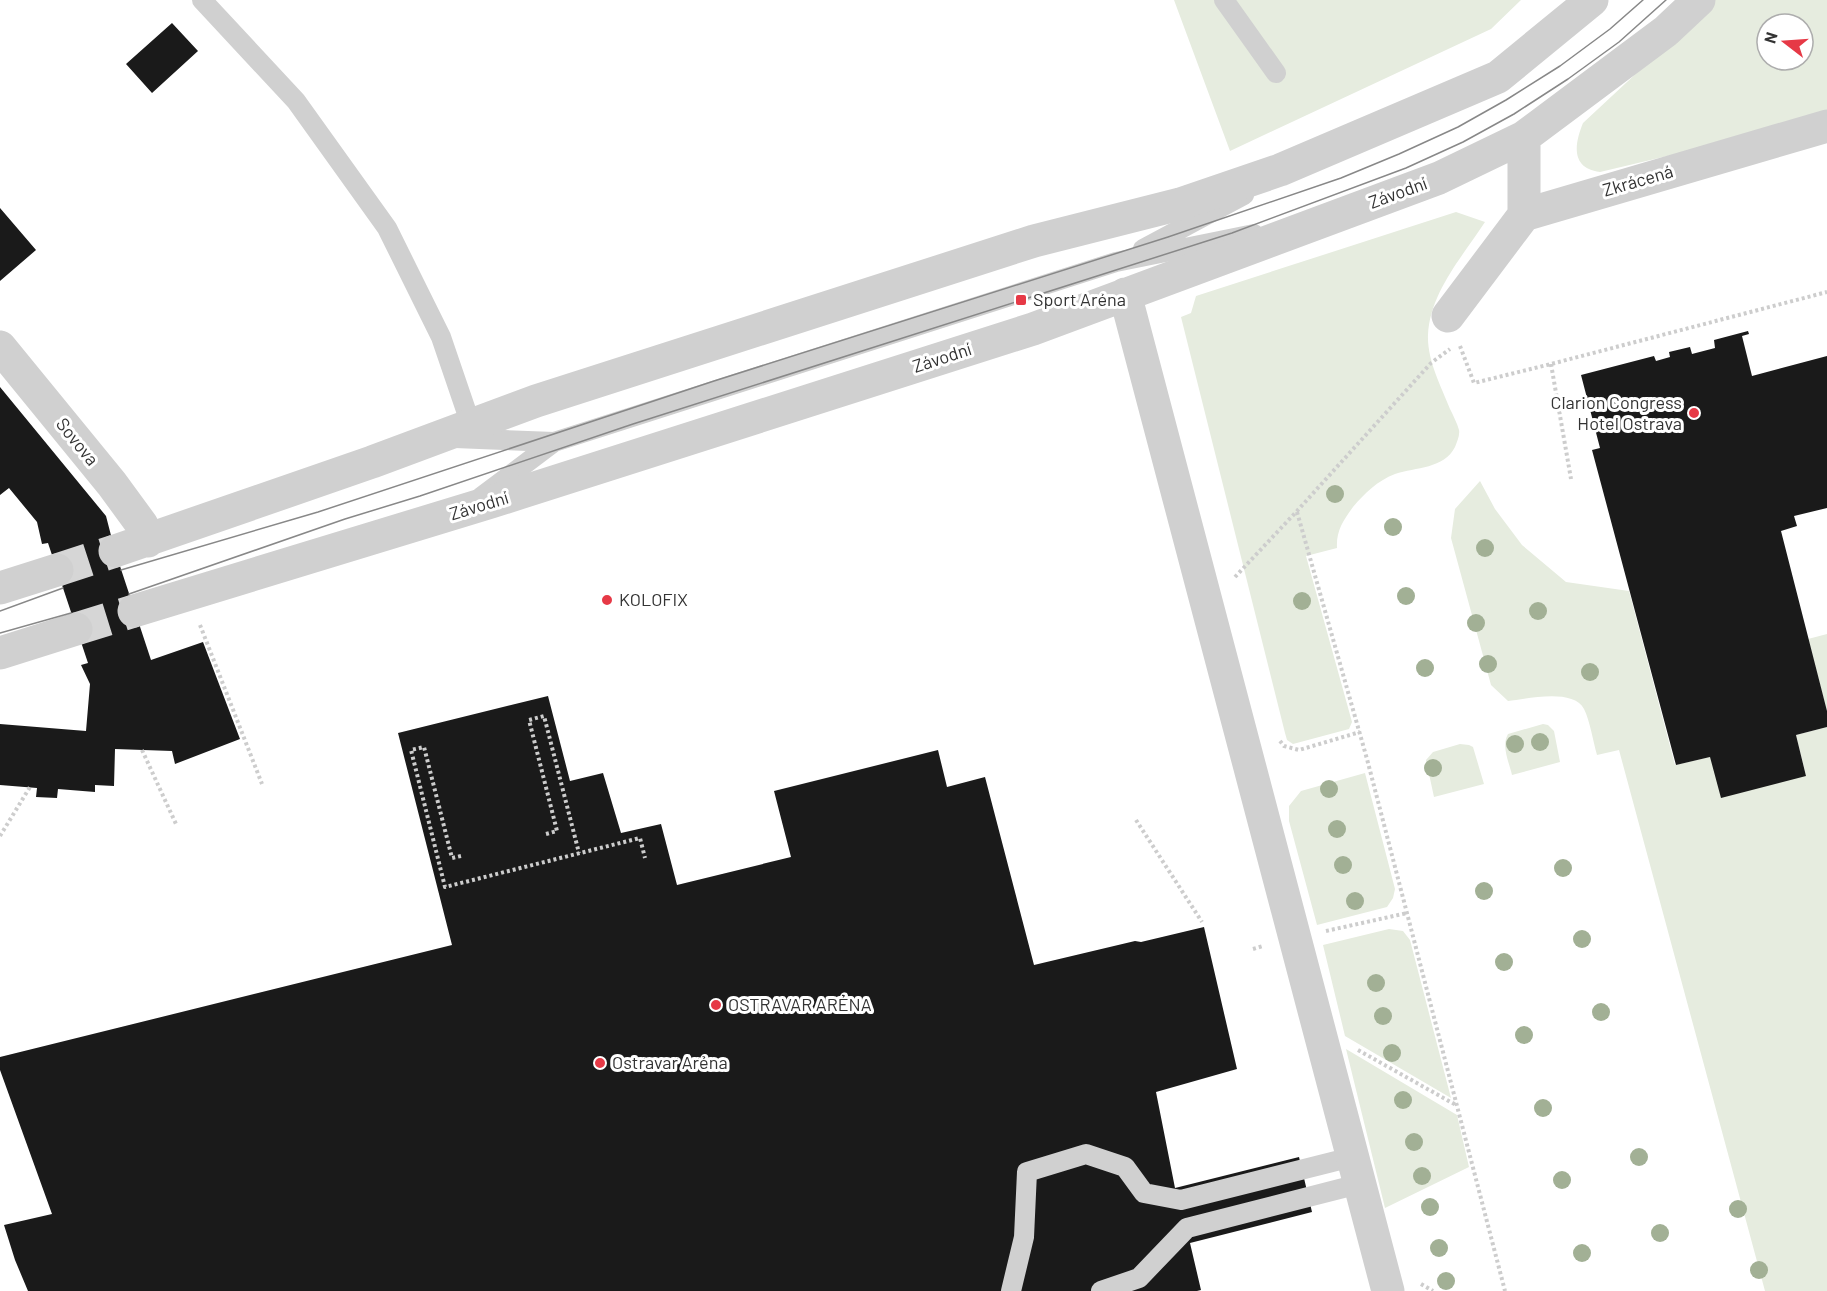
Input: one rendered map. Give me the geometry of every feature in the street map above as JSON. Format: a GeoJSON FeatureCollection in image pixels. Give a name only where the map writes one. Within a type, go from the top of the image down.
{"type":"FeatureCollection","features":[{"type":"Feature","properties":{"kind":"street"},"geometry":{"type":"LineString","coordinates":[[115,551],[566,391],[1034,241],[1180,204],[1280,170],[1498,76],[1592,0]]}},
{"type":"Feature","properties":{"kind":"street","name":"Závodní"},"geometry":{"type":"LineString","coordinates":[[134,611],[461,511],[1033,329],[1439,178],[1524,137],[1666,31],[1699,0]]}},
{"type":"Feature","properties":{"kind":"street","name":"Zkrácená"},"geometry":{"type":"LineString","coordinates":[[1524,215],[1827,126]]}},
{"type":"Feature","properties":{"kind":"street"},"geometry":{"type":"LineString","coordinates":[[1448,316],[1524,215],[1524,137]]}},
{"type":"Feature","properties":{"kind":"street"},"geometry":{"type":"LineString","coordinates":[[1125,294],[1388,1291]]}},
{"type":"Feature","properties":{"kind":"street","name":"Sovova"},"geometry":{"type":"LineString","coordinates":[[0,347],[112,484],[142,525],[148,541]]}},
{"type":"Feature","properties":{"kind":"street"},"geometry":{"type":"LineString","coordinates":[[0,588],[57,570]]}},
{"type":"Feature","properties":{"kind":"street"},"geometry":{"type":"LineString","coordinates":[[0,653],[76,629]]}},
{"type":"Feature","properties":{"kind":"lane"},"geometry":{"type":"LineString","coordinates":[[202,0],[296,101],[387,228],[441,337],[471,425]]}},
{"type":"Feature","properties":{"kind":"lane"},"geometry":{"type":"LineString","coordinates":[[1224,0],[1276,73]]}},
{"type":"Feature","properties":{"kind":"lane"},"geometry":{"type":"LineString","coordinates":[[1116,262],[1168,237],[1313,157]]}},
{"type":"Feature","properties":{"kind":"lane"},"geometry":{"type":"LineString","coordinates":[[461,511],[554,442],[1116,262],[1324,220]]}},
{"type":"Feature","properties":{"kind":"lane"},"geometry":{"type":"LineString","coordinates":[[438,437],[554,442]]}},
{"type":"Feature","properties":{"kind":"lane"},"geometry":{"type":"LineString","coordinates":[[1011,1291],[1024,1237],[1026,1172],[1086,1154],[1125,1167],[1144,1193],[1181,1200],[1356,1170]]}},
{"type":"Feature","properties":{"kind":"lane"},"geometry":{"type":"LineString","coordinates":[[1101,1291],[1139,1278],[1187,1228],[1356,1170]]}},
{"type":"Feature","properties":{"kind":"path"},"geometry":{"type":"LineString","coordinates":[[1207,606],[1431,363],[1458,342],[1474,383],[1827,292]]}},
{"type":"Feature","properties":{"kind":"path"},"geometry":{"type":"LineString","coordinates":[[1551,364],[1571,479]]}},
{"type":"Feature","properties":{"kind":"path"},"geometry":{"type":"LineString","coordinates":[[1297,511],[1360,732],[1505,1291]]}},
{"type":"Feature","properties":{"kind":"path"},"geometry":{"type":"LineString","coordinates":[[1236,576],[1239,587]]}},
{"type":"Feature","properties":{"kind":"path"},"geometry":{"type":"LineString","coordinates":[[197,616],[262,784]]}},
{"type":"Feature","properties":{"kind":"path"},"geometry":{"type":"LineString","coordinates":[[546,834],[557,831],[529,720],[544,716],[579,853]]}},
{"type":"Feature","properties":{"kind":"path"},"geometry":{"type":"LineString","coordinates":[[1275,733],[1284,746],[1299,750],[1360,732]]}},
{"type":"Feature","properties":{"kind":"path"},"geometry":{"type":"LineString","coordinates":[[461,856],[452,858],[424,747],[411,750],[446,887],[640,837],[645,858]]}},
{"type":"Feature","properties":{"kind":"path"},"geometry":{"type":"LineString","coordinates":[[142,750],[176,824]]}},
{"type":"Feature","properties":{"kind":"path"},"geometry":{"type":"LineString","coordinates":[[0,836],[30,788]]}},
{"type":"Feature","properties":{"kind":"path"},"geometry":{"type":"LineString","coordinates":[[1136,820],[1202,922]]}},
{"type":"Feature","properties":{"kind":"path"},"geometry":{"type":"LineString","coordinates":[[1318,1027],[1457,1106]]}},
{"type":"Feature","properties":{"kind":"shaded area"},"geometry":{"type":"Polygon","coordinates":[[[1174,0],[1521,0],[1491,29],[1230,151],[1174,0]]]}},
{"type":"Feature","properties":{"kind":"shaded area"},"geometry":{"type":"Polygon","coordinates":[[[1715,0],[1827,0],[1827,118],[1600,172],[1591,170],[1580,161],[1577,154],[1578,139],[1583,123],[1715,0]]]}},
{"type":"Feature","properties":{"kind":"shaded area"},"geometry":{"type":"Polygon","coordinates":[[[1456,212],[1485,222],[1441,289],[1430,319],[1428,344],[1432,363],[1458,427],[1458,439],[1455,447],[1444,460],[1395,474],[1377,484],[1362,497],[1346,517],[1339,531],[1337,548],[1306,556],[1352,722],[1349,729],[1293,744],[1287,740],[1285,733],[1181,317],[1191,313],[1196,296],[1456,212]]]}},
{"type":"Feature","properties":{"kind":"shaded area"},"geometry":{"type":"Polygon","coordinates":[[[1480,481],[1495,509],[1522,545],[1566,582],[1629,591],[1675,765],[1710,757],[1806,776],[1796,735],[1827,727],[1827,1291],[1765,1291],[1619,750],[1597,755],[1586,714],[1578,703],[1570,699],[1549,696],[1508,701],[1491,685],[1451,538],[1455,509],[1480,481]]]}},
{"type":"Feature","properties":{"kind":"shaded area"},"geometry":{"type":"Polygon","coordinates":[[[1827,634],[1827,711],[1808,639],[1827,634]]]}},
{"type":"Feature","properties":{"kind":"shaded area"},"geometry":{"type":"Polygon","coordinates":[[[1543,724],[1548,725],[1554,731],[1560,762],[1512,775],[1505,749],[1508,734],[1543,724]]]}},
{"type":"Feature","properties":{"kind":"shaded area"},"geometry":{"type":"Polygon","coordinates":[[[1460,744],[1473,747],[1484,784],[1434,797],[1426,760],[1433,752],[1460,744]]]}},
{"type":"Feature","properties":{"kind":"shaded area"},"geometry":{"type":"Polygon","coordinates":[[[1365,773],[1395,889],[1393,898],[1387,907],[1317,925],[1289,821],[1289,806],[1301,791],[1365,773]]]}},
{"type":"Feature","properties":{"kind":"shaded area"},"geometry":{"type":"Polygon","coordinates":[[[1389,929],[1403,931],[1410,940],[1451,1098],[1345,1036],[1323,945],[1389,929]]]}},
{"type":"Feature","properties":{"kind":"shaded area"},"geometry":{"type":"Polygon","coordinates":[[[1346,1049],[1457,1115],[1469,1167],[1385,1208],[1346,1049]]]}},
{"type":"Feature","properties":{"kind":"building"},"geometry":{"type":"Polygon","coordinates":[[[172,23],[198,51],[152,93],[126,64],[172,23]]]}},
{"type":"Feature","properties":{"kind":"building"},"geometry":{"type":"Polygon","coordinates":[[[0,208],[36,250],[0,281],[0,208]]]}},
{"type":"Feature","properties":{"kind":"building"},"geometry":{"type":"Polygon","coordinates":[[[1748,331],[1749,334],[1742,336],[1752,376],[1827,356],[1827,508],[1794,516],[1797,526],[1781,531],[1827,711],[1827,727],[1796,735],[1806,776],[1721,798],[1710,757],[1676,765],[1592,450],[1600,448],[1581,375],[1654,356],[1656,361],[1670,357],[1669,352],[1690,347],[1692,354],[1715,348],[1714,340],[1748,331]]]}},
{"type":"Feature","properties":{"kind":"building"},"geometry":{"type":"Polygon","coordinates":[[[0,387],[106,516],[115,551],[151,660],[203,642],[240,739],[175,764],[172,751],[115,749],[114,786],[95,785],[95,792],[58,789],[57,798],[36,797],[37,788],[0,785],[0,724],[86,731],[90,684],[81,665],[88,663],[48,543],[42,544],[37,522],[9,488],[0,495],[0,387]]]}},
{"type":"Feature","properties":{"kind":"building","name":"OSTRAVAR ARÉNA"},"geometry":{"type":"Polygon","coordinates":[[[548,696],[570,781],[603,773],[621,833],[661,824],[677,885],[791,857],[774,791],[938,750],[947,787],[985,777],[1034,965],[1204,927],[1237,1069],[1156,1092],[1175,1188],[1299,1157],[1312,1212],[1190,1243],[1201,1290],[1197,1291],[28,1291],[4,1225],[52,1214],[0,1070],[0,1057],[452,945],[398,733],[548,696]]]}},
{"type":"Feature","properties":{"kind":"tunnel"},"geometry":{"type":"LineString","coordinates":[[57,570],[115,551]]}},
{"type":"Feature","properties":{"kind":"tunnel"},"geometry":{"type":"LineString","coordinates":[[76,629],[134,611]]}},
{"type":"Feature","properties":{"kind":"tram line"},"geometry":{"type":"LineString","coordinates":[[121,570],[318,512],[714,381],[1168,237],[1341,178],[1458,127],[1506,100],[1560,66],[1610,29],[1643,0]]}},
{"type":"Feature","properties":{"kind":"tram line"},"geometry":{"type":"LineString","coordinates":[[129,594],[345,519],[633,424],[1232,233],[1406,168],[1463,142],[1514,114],[1619,42],[1666,0]]}},
{"type":"Feature","properties":{"kind":"tram line"},"geometry":{"type":"LineString","coordinates":[[0,611],[63,588]]}},
{"type":"Feature","properties":{"kind":"tram line"},"geometry":{"type":"LineString","coordinates":[[0,633],[71,613]]}},
{"type":"Feature","properties":{"kind":"place","name":"Sport Aréna"},"geometry":{"type":"Point","coordinates":[1021,300]}},
{"type":"Feature","properties":{"kind":"place","name":"Clarion Congress Hotel Ostrava"},"geometry":{"type":"Point","coordinates":[1694,413]}},
{"type":"Feature","properties":{"kind":"place","name":"KOLOFIX"},"geometry":{"type":"Point","coordinates":[607,600]}},
{"type":"Feature","properties":{"kind":"place","name":"OSTRAVAR ARÉNA"},"geometry":{"type":"Point","coordinates":[716,1005]}},
{"type":"Feature","properties":{"kind":"place","name":"Ostravar Aréna"},"geometry":{"type":"Point","coordinates":[600,1063]}}]}
